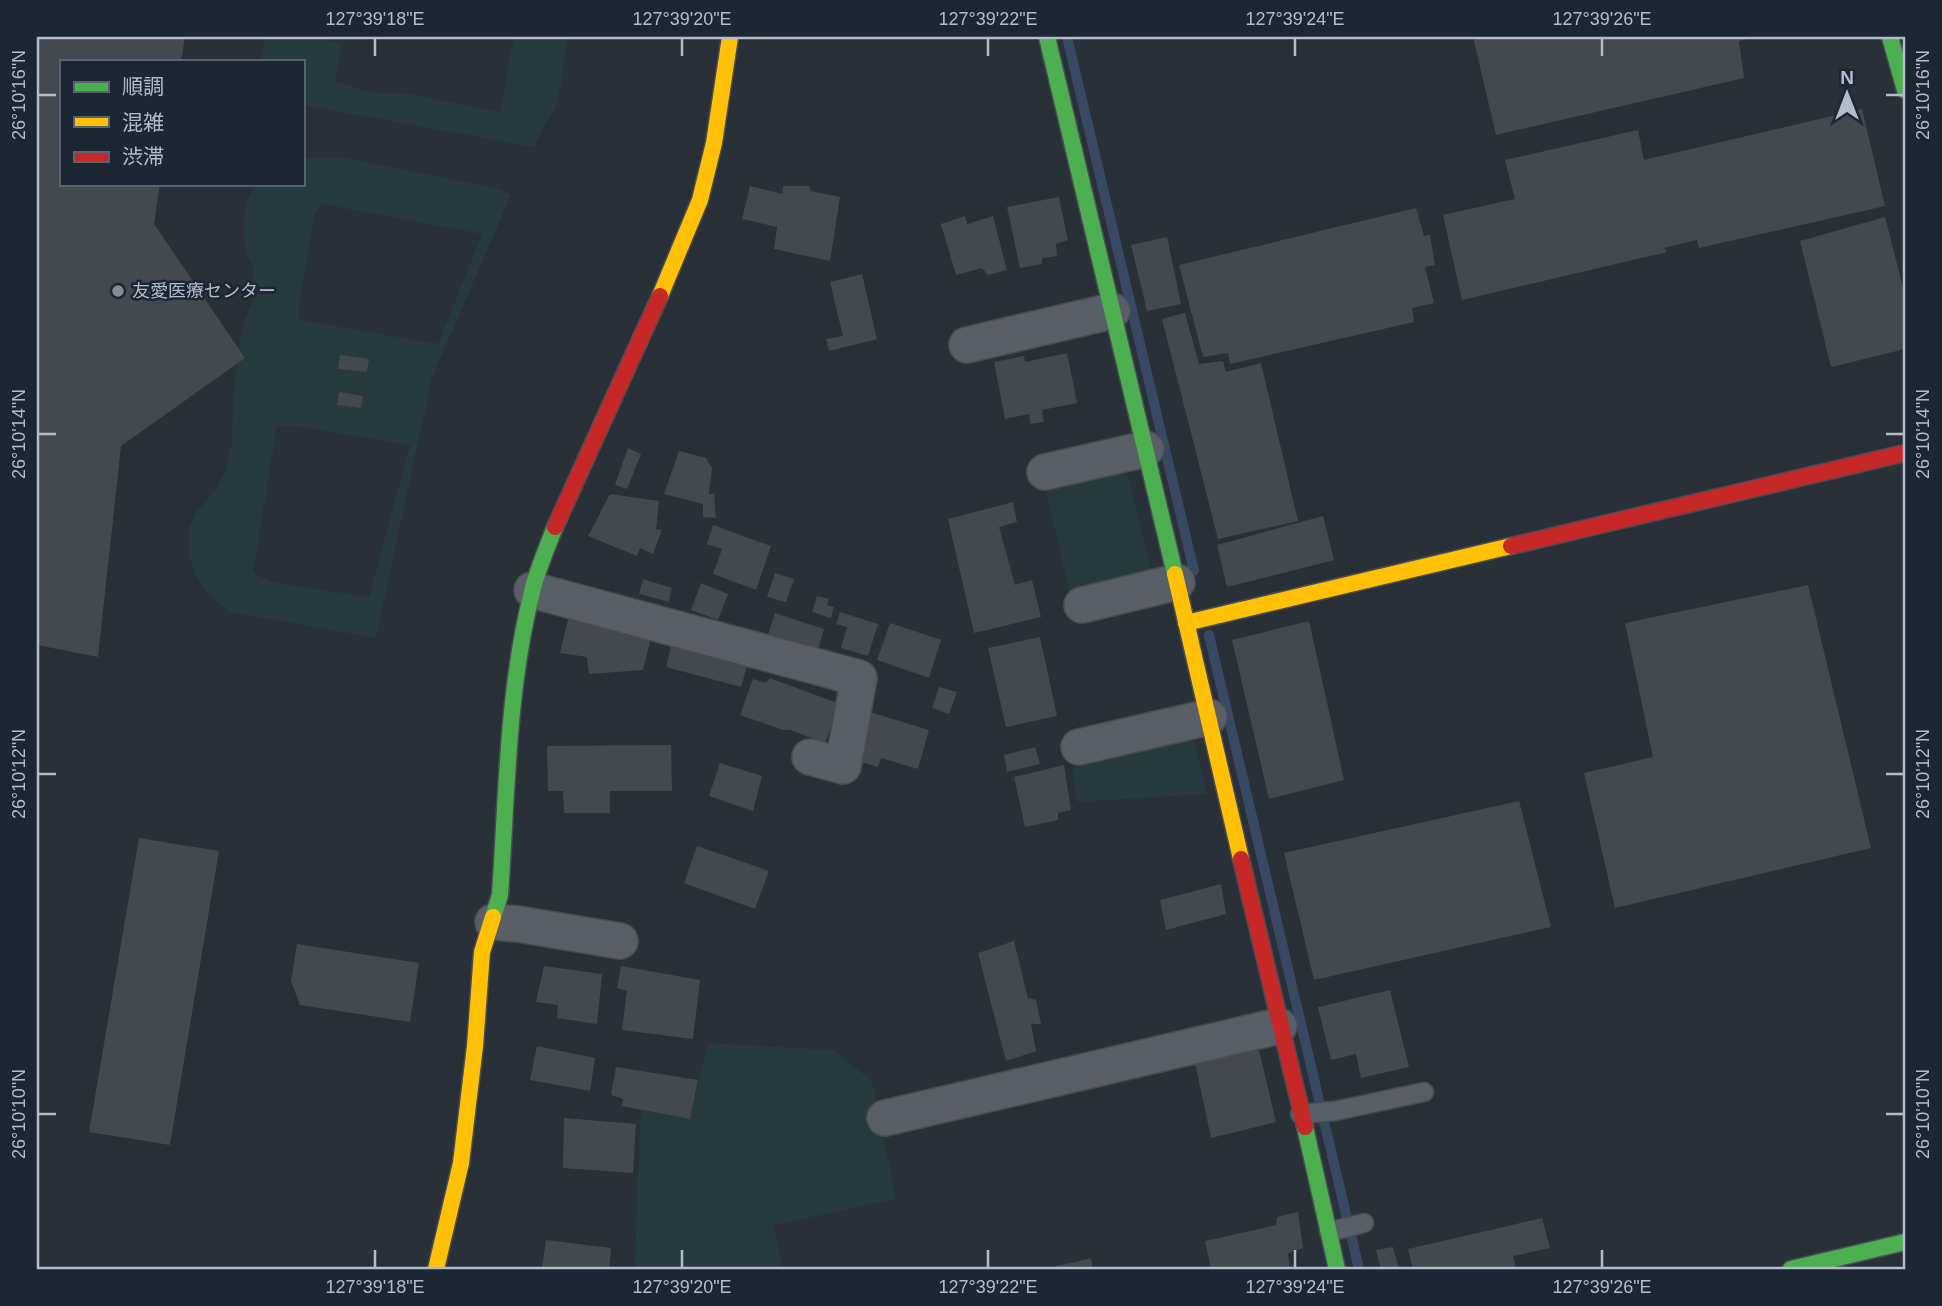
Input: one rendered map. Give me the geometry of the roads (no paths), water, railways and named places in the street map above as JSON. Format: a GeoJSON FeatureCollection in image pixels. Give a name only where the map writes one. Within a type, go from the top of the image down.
{"type":"FeatureCollection","features":[{"type":"Feature","properties":{"kind":"street"},"geometry":{"type":"LineString","coordinates":[[436,1269],[461,1163],[475,1046],[482,952],[500,895],[511,729],[519,657],[532,590],[560,512],[679,253],[699,200],[715,143],[730,37]]}},
{"type":"Feature","properties":{"kind":"street"},"geometry":{"type":"LineString","coordinates":[[1047,37],[1337,1269]]}},
{"type":"Feature","properties":{"kind":"street"},"geometry":{"type":"LineString","coordinates":[[1890,37],[1905,90]]}},
{"type":"Feature","properties":{"kind":"street"},"geometry":{"type":"LineString","coordinates":[[967,345],[1112,311]]}},
{"type":"Feature","properties":{"kind":"street"},"geometry":{"type":"LineString","coordinates":[[1045,472],[1146,449]]}},
{"type":"Feature","properties":{"kind":"street"},"geometry":{"type":"LineString","coordinates":[[1186,623],[1905,453]]}},
{"type":"Feature","properties":{"kind":"street"},"geometry":{"type":"LineString","coordinates":[[1082,605],[1177,582]]}},
{"type":"Feature","properties":{"kind":"street"},"geometry":{"type":"LineString","coordinates":[[532,590],[859,678],[842,766],[810,757]]}},
{"type":"Feature","properties":{"kind":"street"},"geometry":{"type":"LineString","coordinates":[[1079,747],[1209,717]]}},
{"type":"Feature","properties":{"kind":"street"},"geometry":{"type":"LineString","coordinates":[[493,922],[620,941]]}},
{"type":"Feature","properties":{"kind":"street"},"geometry":{"type":"LineString","coordinates":[[885,1118],[1279,1026]]}},
{"type":"Feature","properties":{"kind":"street"},"geometry":{"type":"LineString","coordinates":[[1791,1269],[1905,1242]]}},
{"type":"Feature","properties":{"kind":"lane"},"geometry":{"type":"LineString","coordinates":[[1300,1114],[1335,1111],[1424,1092]]}},
{"type":"Feature","properties":{"kind":"lane"},"geometry":{"type":"LineString","coordinates":[[1329,1232],[1364,1223]]}},
{"type":"Feature","properties":{"kind":"waterway"},"geometry":{"type":"LineString","coordinates":[[1067,37],[1194,571]]}},
{"type":"Feature","properties":{"kind":"waterway"},"geometry":{"type":"LineString","coordinates":[[1209,635],[1359,1269]]}},
{"type":"Feature","properties":{"kind":"place","name":"友愛医療センター"},"geometry":{"type":"Point","coordinates":[118,291]}}]}
